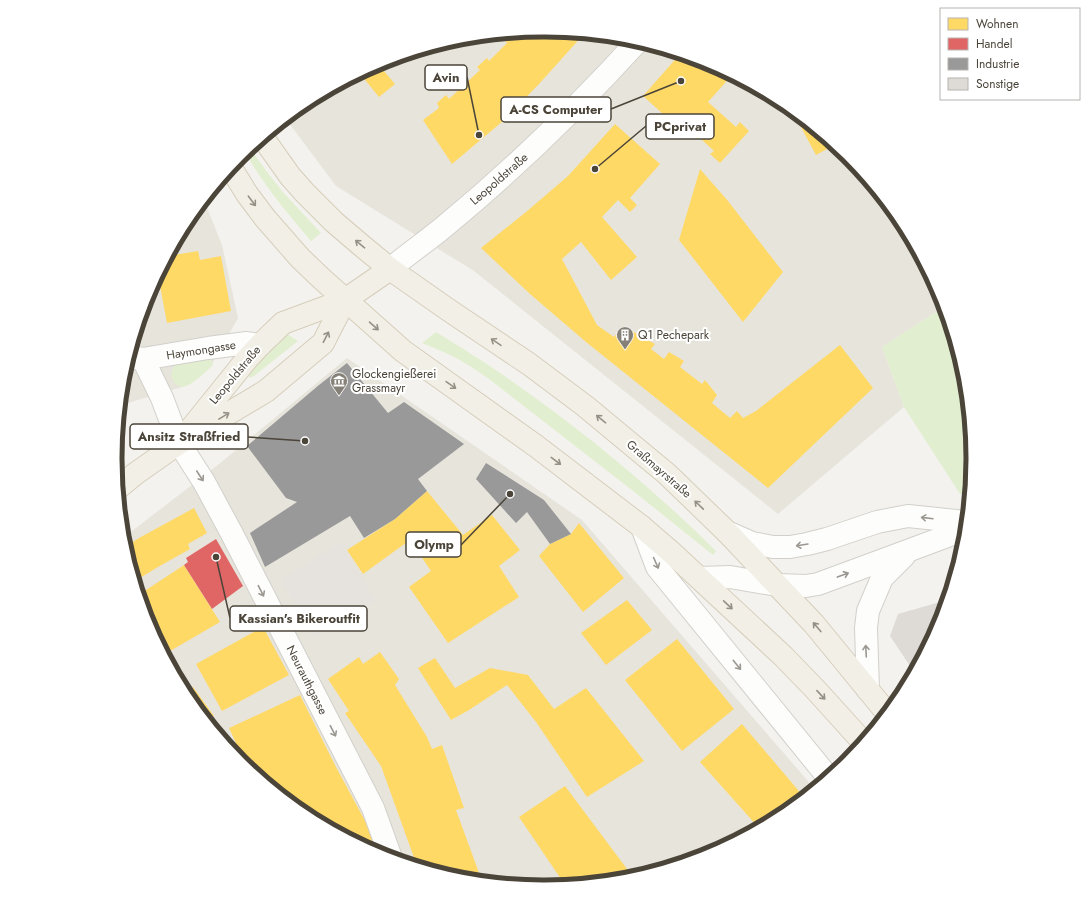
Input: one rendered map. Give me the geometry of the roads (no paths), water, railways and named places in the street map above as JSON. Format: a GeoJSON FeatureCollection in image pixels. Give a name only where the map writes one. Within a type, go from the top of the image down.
{"type":"FeatureCollection","features":[{"type":"Feature","properties":{"kind":"main road","name":"Graßmayrstraße"},"geometry":{"type":"LineString","coordinates":[[266,142],[290,176],[322,211],[345,232],[390,269],[529,364],[585,406],[667,474],[727,532],[814,624],[883,708]]}},
{"type":"Feature","properties":{"kind":"main road"},"geometry":{"type":"LineString","coordinates":[[234,173],[247,194],[284,241],[345,300],[403,351],[536,446],[642,527],[700,578],[783,656],[859,738]]}},
{"type":"Feature","properties":{"kind":"main road","name":"Leopoldstraße"},"geometry":{"type":"LineString","coordinates":[[179,443],[247,359],[283,323],[345,300],[390,269]]}},
{"type":"Feature","properties":{"kind":"main road","name":"Leopoldstraße"},"geometry":{"type":"LineString","coordinates":[[123,484],[179,443],[266,391],[323,343],[345,300]]}},
{"type":"Feature","properties":{"kind":"street","name":"Leopoldstraße"},"geometry":{"type":"LineString","coordinates":[[390,269],[445,226],[528,153],[603,80],[633,47]]}},
{"type":"Feature","properties":{"kind":"street","name":"Haymongasse"},"geometry":{"type":"LineString","coordinates":[[179,443],[162,398],[136,358],[247,342],[260,345]]}},
{"type":"Feature","properties":{"kind":"street","name":"Neurauthgasse"},"geometry":{"type":"LineString","coordinates":[[179,443],[204,482],[300,664],[373,808],[388,850]]}},
{"type":"Feature","properties":{"kind":"street"},"geometry":{"type":"LineString","coordinates":[[727,532],[752,543],[773,547],[790,547],[827,539],[877,522],[908,516],[961,521]]}},
{"type":"Feature","properties":{"kind":"street"},"geometry":{"type":"LineString","coordinates":[[642,527],[657,568],[825,773]]}},
{"type":"Feature","properties":{"kind":"street"},"geometry":{"type":"LineString","coordinates":[[700,578],[730,577],[777,585],[806,586],[818,584],[959,532]]}},
{"type":"Feature","properties":{"kind":"street"},"geometry":{"type":"LineString","coordinates":[[868,690],[866,635],[868,610],[882,578],[910,550]]}},
{"type":"Feature","properties":{"kind":"place","name":"A-CS Computer"},"geometry":{"type":"Point","coordinates":[681,81]}},
{"type":"Feature","properties":{"kind":"place","name":"Avin"},"geometry":{"type":"Point","coordinates":[479,135]}},
{"type":"Feature","properties":{"kind":"place","name":"PCprivat"},"geometry":{"type":"Point","coordinates":[595,169]}},
{"type":"Feature","properties":{"kind":"place","name":"Q1 Pechepark"},"geometry":{"type":"Point","coordinates":[625,350]}},
{"type":"Feature","properties":{"kind":"place","name":"Glockengießerei Grassmayr"},"geometry":{"type":"Point","coordinates":[339,396]}},
{"type":"Feature","properties":{"kind":"place","name":"Ansitz Straßfried"},"geometry":{"type":"Point","coordinates":[305,441]}},
{"type":"Feature","properties":{"kind":"place","name":"Olymp"},"geometry":{"type":"Point","coordinates":[510,494]}},
{"type":"Feature","properties":{"kind":"place","name":"Kassian's Bikeroutfit"},"geometry":{"type":"Point","coordinates":[216,557]}}]}
